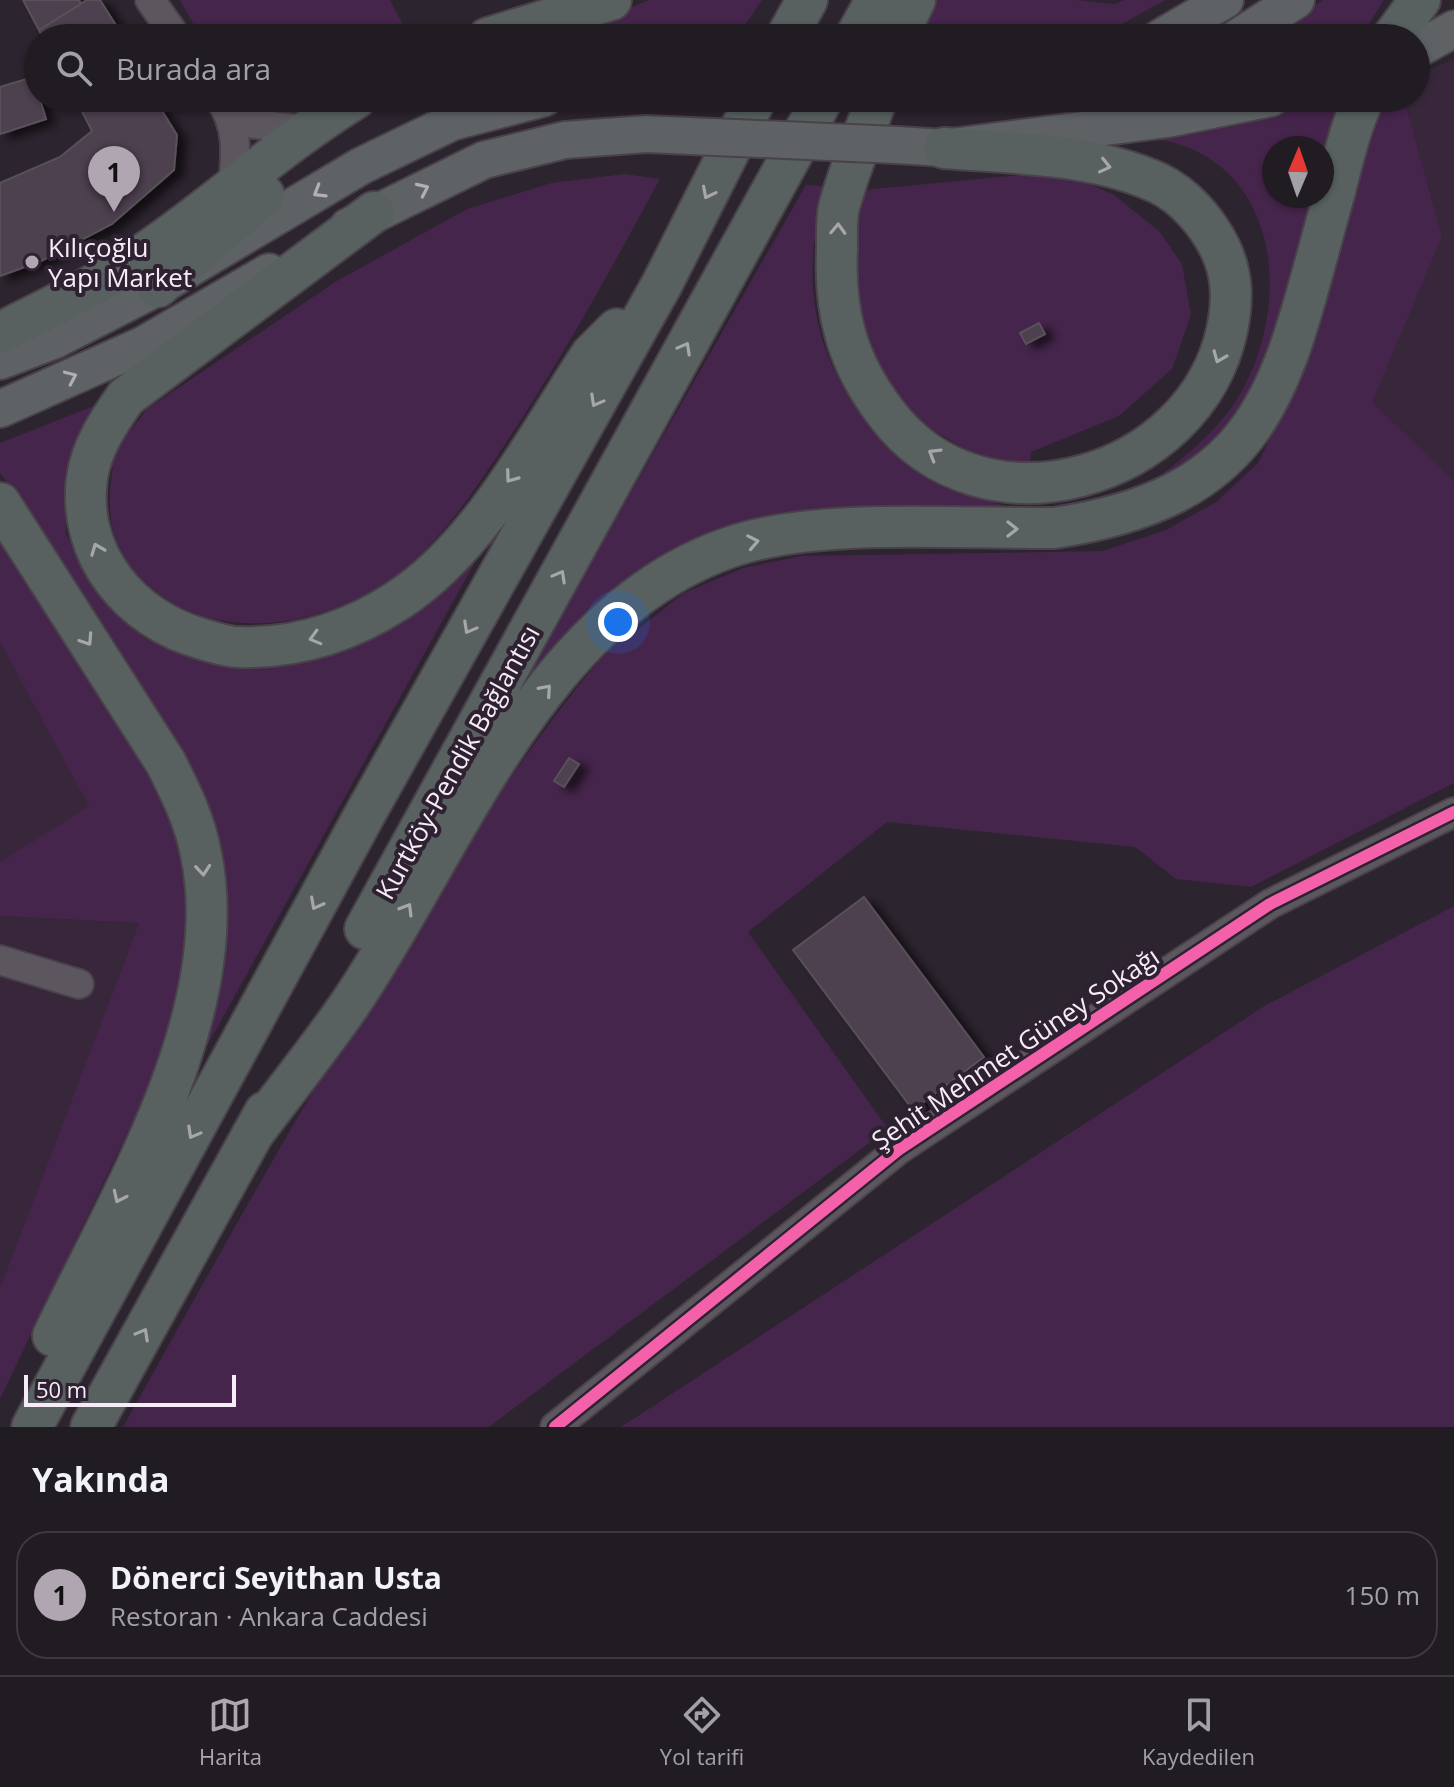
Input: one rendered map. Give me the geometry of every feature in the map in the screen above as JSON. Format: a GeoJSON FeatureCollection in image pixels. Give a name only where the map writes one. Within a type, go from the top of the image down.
{"type":"FeatureCollection","features":[{"type":"Feature","properties":{"kind":"highway"},"geometry":{"type":"LineString","coordinates":[[534,24],[612,0]]}},
{"type":"Feature","properties":{"kind":"highway"},"geometry":{"type":"LineString","coordinates":[[552,24],[612,0]]}},
{"type":"Feature","properties":{"kind":"highway"},"geometry":{"type":"LineString","coordinates":[[794,24],[807,0]]}},
{"type":"Feature","properties":{"kind":"highway"},"geometry":{"type":"LineString","coordinates":[[863,24],[876,0]]}},
{"type":"Feature","properties":{"kind":"highway"},"geometry":{"type":"LineString","coordinates":[[904,24],[915,0]]}},
{"type":"Feature","properties":{"kind":"highway"},"geometry":{"type":"LineString","coordinates":[[1402,24],[1420,0]]}},
{"type":"Feature","properties":{"kind":"highway"},"geometry":{"type":"LineString","coordinates":[[0,333],[123,267],[305,130],[334,112]]}},
{"type":"Feature","properties":{"kind":"highway"},"geometry":{"type":"LineString","coordinates":[[158,287],[264,195],[368,112]]}},
{"type":"Feature","properties":{"kind":"highway","name":"Kurtköy-Pendik Bağlantısı"},"geometry":{"type":"LineString","coordinates":[[32,1427],[365,814],[662,284],[749,112]]}},
{"type":"Feature","properties":{"kind":"highway","name":"Kurtköy-Pendik Bağlantısı"},"geometry":{"type":"LineString","coordinates":[[91,1427],[815,112]]}},
{"type":"Feature","properties":{"kind":"highway"},"geometry":{"type":"LineString","coordinates":[[872,112],[838,210],[835,291],[848,347],[872,394],[902,435],[957,469],[998,483],[1043,485],[1081,477],[1134,454],[1173,424],[1205,389],[1223,347],[1231,313],[1230,270],[1214,236],[1192,208],[1161,184],[1123,170],[1074,159],[944,148]]}},
{"type":"Feature","properties":{"kind":"highway"},"geometry":{"type":"LineString","coordinates":[[252,1135],[350,1003],[529,710],[602,627],[650,588],[695,560],[743,543],[806,532],[1054,528],[1092,523],[1145,507],[1202,477],[1247,436],[1279,381],[1303,310],[1357,112]]}},
{"type":"Feature","properties":{"kind":"highway"},"geometry":{"type":"LineString","coordinates":[[374,212],[126,397],[103,431],[87,475],[85,513],[96,552],[110,578],[130,600],[171,630],[234,647],[292,645],[340,631],[396,602],[428,579],[458,549],[591,355],[662,284]]}},
{"type":"Feature","properties":{"kind":"highway"},"geometry":{"type":"LineString","coordinates":[[0,503],[166,763],[184,797],[202,856],[207,911],[204,965],[174,1082],[42,1360],[15,1427]]}},
{"type":"Feature","properties":{"kind":"main road"},"geometry":{"type":"LineString","coordinates":[[1184,24],[1225,0]]}},
{"type":"Feature","properties":{"kind":"main road"},"geometry":{"type":"LineString","coordinates":[[1259,24],[1296,0]]}},
{"type":"Feature","properties":{"kind":"main road"},"geometry":{"type":"LineString","coordinates":[[0,361],[55,340],[158,287],[361,166],[439,128],[495,112]]}},
{"type":"Feature","properties":{"kind":"main road"},"geometry":{"type":"LineString","coordinates":[[944,148],[1094,112]]}},
{"type":"Feature","properties":{"kind":"main road"},"geometry":{"type":"LineString","coordinates":[[0,409],[143,345],[374,212],[484,160],[565,140],[646,134],[944,148],[1202,112]]}},
{"type":"Feature","properties":{"kind":"street"},"geometry":{"type":"LineString","coordinates":[[150,0],[167,24]]}},
{"type":"Feature","properties":{"kind":"street"},"geometry":{"type":"LineString","coordinates":[[226,112],[237,143],[233,186]]}},
{"type":"Feature","properties":{"kind":"street"},"geometry":{"type":"LineString","coordinates":[[235,112],[254,124],[305,130]]}},
{"type":"Feature","properties":{"kind":"street","name":"Şehit Mehmet Güney Sokağı"},"geometry":{"type":"LineString","coordinates":[[555,1427],[898,1150],[1270,904],[1454,812]]}},
{"type":"Feature","properties":{"kind":"street"},"geometry":{"type":"LineString","coordinates":[[0,960],[79,984]]}},
{"type":"Feature","properties":{"kind":"shaded area"},"geometry":{"type":"Polygon","coordinates":[[[180,0],[390,0],[403,24],[193,24],[180,0]]]}},
{"type":"Feature","properties":{"kind":"shaded area"},"geometry":{"type":"Polygon","coordinates":[[[649,0],[762,0],[746,24],[590,24],[649,0]]]}},
{"type":"Feature","properties":{"kind":"shaded area"},"geometry":{"type":"Polygon","coordinates":[[[933,0],[1077,0],[1115,4],[1124,0],[1165,0],[1122,24],[920,24],[933,0]]]}},
{"type":"Feature","properties":{"kind":"shaded area"},"geometry":{"type":"Polygon","coordinates":[[[1323,0],[1384,0],[1369,24],[1286,24],[1323,0]]]}},
{"type":"Feature","properties":{"kind":"shaded area"},"geometry":{"type":"Polygon","coordinates":[[[1454,58],[1454,481],[1371,402],[1442,237],[1408,112],[1430,112],[1430,70],[1454,58]]]}},
{"type":"Feature","properties":{"kind":"shaded area"},"geometry":{"type":"Polygon","coordinates":[[[1273,112],[1335,112],[1328,136],[1262,136],[1262,208],[1309,208],[1269,360],[1224,437],[1167,478],[1163,473],[1218,425],[1243,389],[1258,356],[1267,319],[1270,282],[1266,246],[1255,212],[1237,183],[1210,159],[1175,143],[1120,140],[1273,112]]]}},
{"type":"Feature","properties":{"kind":"shaded area"},"geometry":{"type":"Polygon","coordinates":[[[1376,112],[1408,112],[1442,237],[1372,402],[1454,481],[1454,783],[1251,887],[1176,879],[1135,847],[887,822],[748,932],[888,1129],[489,1427],[123,1427],[309,1098],[427,905],[549,724],[632,622],[628,637],[684,593],[743,568],[801,556],[1102,551],[1166,530],[1216,502],[1258,463],[1301,375],[1376,112]]]}},
{"type":"Feature","properties":{"kind":"shaded area"},"geometry":{"type":"Polygon","coordinates":[[[1062,171],[1114,195],[1159,231],[1182,264],[1191,315],[1172,369],[1119,416],[1031,452],[1030,468],[970,452],[916,420],[875,371],[857,313],[852,249],[862,190],[1062,171]]]}},
{"type":"Feature","properties":{"kind":"shaded area"},"geometry":{"type":"Polygon","coordinates":[[[625,174],[660,179],[582,319],[520,421],[450,522],[408,566],[378,587],[333,609],[301,618],[255,623],[228,622],[189,611],[165,598],[135,571],[117,542],[112,525],[110,489],[113,468],[106,462],[147,409],[335,282],[467,209],[551,183],[625,174]]]}},
{"type":"Feature","properties":{"kind":"shaded area"},"geometry":{"type":"Polygon","coordinates":[[[806,185],[823,186],[814,250],[813,293],[818,325],[841,382],[858,408],[902,455],[929,475],[961,491],[1020,512],[854,512],[744,522],[671,552],[602,600],[525,678],[806,185]]]}},
{"type":"Feature","properties":{"kind":"shaded area"},"geometry":{"type":"Polygon","coordinates":[[[96,405],[76,439],[65,474],[66,534],[97,594],[143,637],[195,657],[241,665],[485,544],[201,1057],[195,781],[39,525],[0,473],[0,443],[96,405]]]}},
{"type":"Feature","properties":{"kind":"shaded area"},"geometry":{"type":"Polygon","coordinates":[[[0,537],[176,812],[192,916],[186,975],[157,1071],[0,1399],[0,1288],[139,923],[0,916],[0,862],[89,806],[0,642],[0,537]]]}},
{"type":"Feature","properties":{"kind":"shaded area"},"geometry":{"type":"Polygon","coordinates":[[[0,642],[90,806],[0,862],[0,642]]]}},
{"type":"Feature","properties":{"kind":"shaded area"},"geometry":{"type":"Polygon","coordinates":[[[1454,906],[1454,1427],[621,1427],[1266,1005],[1454,906]]]}},
{"type":"Feature","properties":{"kind":"shaded area"},"geometry":{"type":"Polygon","coordinates":[[[0,916],[139,923],[0,1288],[0,916]]]}},
{"type":"Feature","properties":{"kind":"building"},"geometry":{"type":"Polygon","coordinates":[[[23,0],[79,0],[81,4],[49,24],[36,24],[23,0]]]}},
{"type":"Feature","properties":{"kind":"building"},"geometry":{"type":"Polygon","coordinates":[[[87,0],[100,0],[115,24],[49,24],[87,0]]]}},
{"type":"Feature","properties":{"kind":"building"},"geometry":{"type":"Polygon","coordinates":[[[24,80],[24,112],[44,112],[46,119],[0,134],[0,87],[24,80]]]}},
{"type":"Feature","properties":{"kind":"building"},"geometry":{"type":"Polygon","coordinates":[[[82,112],[163,112],[177,135],[174,170],[112,224],[41,261],[0,276],[0,183],[60,157],[92,131],[82,112]]]}},
{"type":"Feature","properties":{"kind":"building"},"geometry":{"type":"Polygon","coordinates":[[[1039,323],[1045,334],[1026,344],[1020,333],[1039,323]]]}},
{"type":"Feature","properties":{"kind":"building"},"geometry":{"type":"Polygon","coordinates":[[[569,758],[579,764],[564,787],[554,781],[569,758]]]}},
{"type":"Feature","properties":{"kind":"building"},"geometry":{"type":"Polygon","coordinates":[[[864,897],[984,1057],[913,1110],[793,950],[864,897]]]}},
{"type":"Feature","properties":{"kind":"cycle path"},"geometry":{"type":"LineString","coordinates":[[555,1427],[898,1150],[1270,904],[1454,812]]}},
{"type":"Feature","properties":{"kind":"place","name":"Dönerci Seyithan Usta"},"geometry":{"type":"Point","coordinates":[114,212]}},
{"type":"Feature","properties":{"kind":"place","name":"Kılıçoğlu Yapı Market"},"geometry":{"type":"Point","coordinates":[32,262]}}]}
